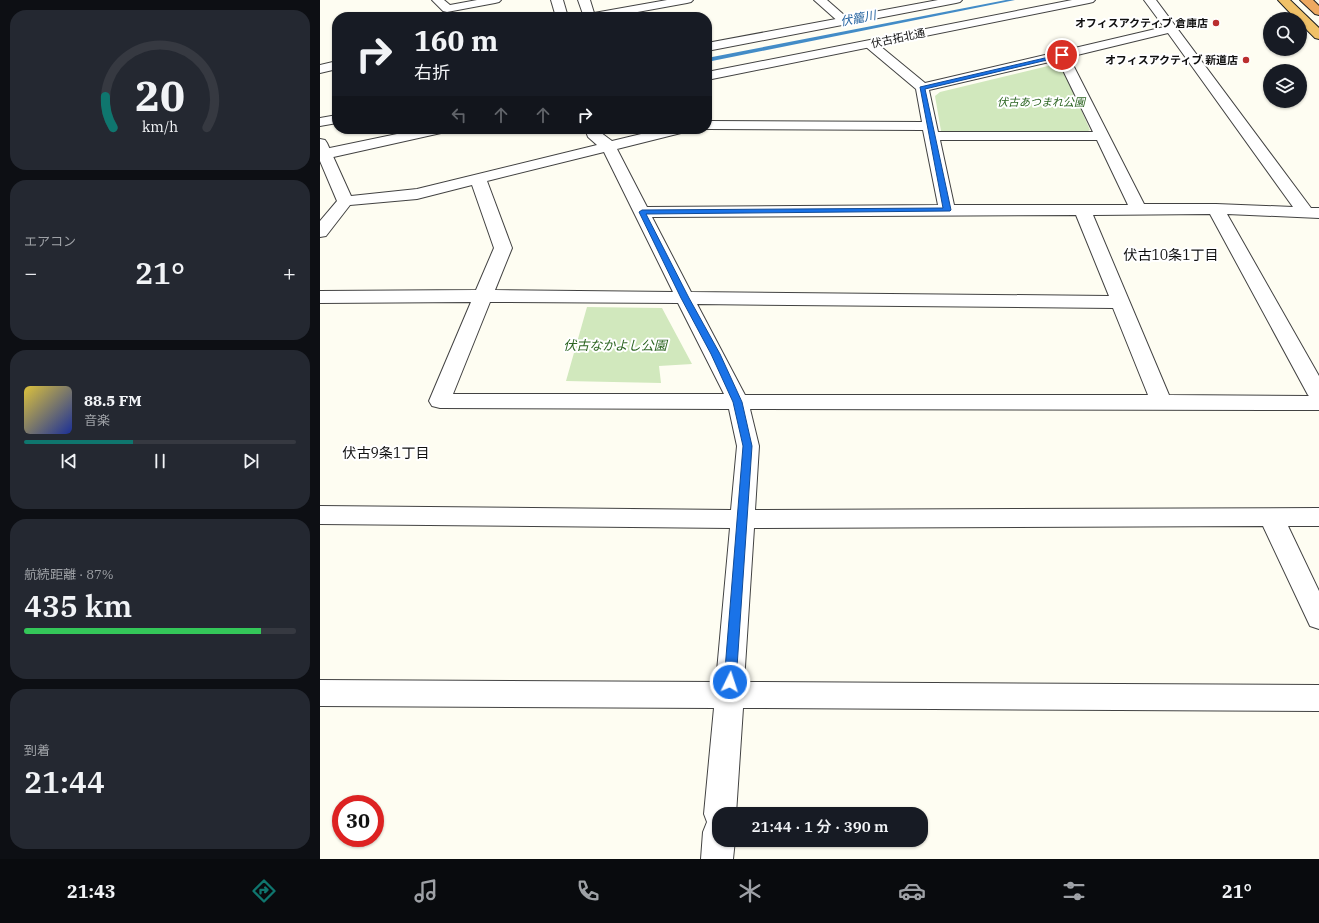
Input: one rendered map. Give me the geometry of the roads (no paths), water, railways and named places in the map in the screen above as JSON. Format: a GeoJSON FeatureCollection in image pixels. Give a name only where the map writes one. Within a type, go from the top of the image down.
{"type":"FeatureCollection","features":[{"type":"Feature","properties":{"kind":"highway"},"geometry":{"type":"LineString","coordinates":[[1284,0],[1319,35]]}},
{"type":"Feature","properties":{"kind":"highway"},"geometry":{"type":"LineString","coordinates":[[1306,0],[1319,12]]}},
{"type":"Feature","properties":{"kind":"street"},"geometry":{"type":"LineString","coordinates":[[438,0],[447,9],[495,0]]}},
{"type":"Feature","properties":{"kind":"street"},"geometry":{"type":"LineString","coordinates":[[557,0],[561,12]]}},
{"type":"Feature","properties":{"kind":"street"},"geometry":{"type":"LineString","coordinates":[[584,0],[588,12]]}},
{"type":"Feature","properties":{"kind":"street"},"geometry":{"type":"LineString","coordinates":[[619,12],[687,0]]}},
{"type":"Feature","properties":{"kind":"street"},"geometry":{"type":"LineString","coordinates":[[820,0],[844,21]]}},
{"type":"Feature","properties":{"kind":"street","name":"伏古拓北通"},"geometry":{"type":"LineString","coordinates":[[712,46],[956,0]]}},
{"type":"Feature","properties":{"kind":"street","name":"伏古拓北通"},"geometry":{"type":"LineString","coordinates":[[712,75],[1089,0]]}},
{"type":"Feature","properties":{"kind":"street"},"geometry":{"type":"LineString","coordinates":[[1150,0],[1312,213]]}},
{"type":"Feature","properties":{"kind":"street"},"geometry":{"type":"LineString","coordinates":[[922,88],[1172,29]]}},
{"type":"Feature","properties":{"kind":"street"},"geometry":{"type":"LineString","coordinates":[[870,44],[922,88],[947,210]]}},
{"type":"Feature","properties":{"kind":"street"},"geometry":{"type":"LineString","coordinates":[[1062,55],[1138,209]]}},
{"type":"Feature","properties":{"kind":"street"},"geometry":{"type":"LineString","coordinates":[[320,69],[332,66]]}},
{"type":"Feature","properties":{"kind":"street"},"geometry":{"type":"LineString","coordinates":[[320,122],[332,120]]}},
{"type":"Feature","properties":{"kind":"street"},"geometry":{"type":"LineString","coordinates":[[712,125],[1102,136]]}},
{"type":"Feature","properties":{"kind":"street"},"geometry":{"type":"LineString","coordinates":[[346,201],[322,151],[414,134]]}},
{"type":"Feature","properties":{"kind":"street"},"geometry":{"type":"LineString","coordinates":[[593,134],[611,138]]}},
{"type":"Feature","properties":{"kind":"street"},"geometry":{"type":"LineString","coordinates":[[320,232],[346,201],[418,194],[478,179],[611,138],[642,134]]}},
{"type":"Feature","properties":{"kind":"street"},"geometry":{"type":"LineString","coordinates":[[611,138],[642,212],[738,402],[748,446],[721,807]]}},
{"type":"Feature","properties":{"kind":"street"},"geometry":{"type":"LineString","coordinates":[[478,179],[503,248],[440,401],[1319,403]]}},
{"type":"Feature","properties":{"kind":"street"},"geometry":{"type":"LineString","coordinates":[[1082,209],[1162,403]]}},
{"type":"Feature","properties":{"kind":"street"},"geometry":{"type":"LineString","coordinates":[[642,212],[1216,209],[1312,213]]}},
{"type":"Feature","properties":{"kind":"street"},"geometry":{"type":"LineString","coordinates":[[1216,209],[1319,395]]}},
{"type":"Feature","properties":{"kind":"street"},"geometry":{"type":"LineString","coordinates":[[320,297],[484,296],[1120,302]]}},
{"type":"Feature","properties":{"kind":"street"},"geometry":{"type":"LineString","coordinates":[[320,515],[742,519],[1319,517]]}},
{"type":"Feature","properties":{"kind":"street"},"geometry":{"type":"LineString","coordinates":[[1271,517],[1319,618]]}},
{"type":"Feature","properties":{"kind":"street"},"geometry":{"type":"LineString","coordinates":[[320,693],[1319,698]]}},
{"type":"Feature","properties":{"kind":"street"},"geometry":{"type":"LineString","coordinates":[[717,859],[718,847]]}},
{"type":"Feature","properties":{"kind":"waterway","name":"伏籠川"},"geometry":{"type":"LineString","coordinates":[[712,59],[1013,0]]}},
{"type":"Feature","properties":{"kind":"place","name":"オフィスアクティブ 倉庫店"},"geometry":{"type":"Point","coordinates":[1216,23]}},
{"type":"Feature","properties":{"kind":"place","name":"オフィスアクティブ 新道店"},"geometry":{"type":"Point","coordinates":[1246,60]}},
{"type":"Feature","properties":{"kind":"district","name":"伏古10条1丁目"},"geometry":{"type":"Point","coordinates":[1171,255]}},
{"type":"Feature","properties":{"kind":"district","name":"伏古9条1丁目"},"geometry":{"type":"Point","coordinates":[386,453]}},
{"type":"Feature","properties":{"kind":"park label","name":"伏古あつまれ公園"},"geometry":{"type":"Point","coordinates":[1041,102]}},
{"type":"Feature","properties":{"kind":"park label","name":"伏古なかよし公園"},"geometry":{"type":"Point","coordinates":[615,345]}}]}
